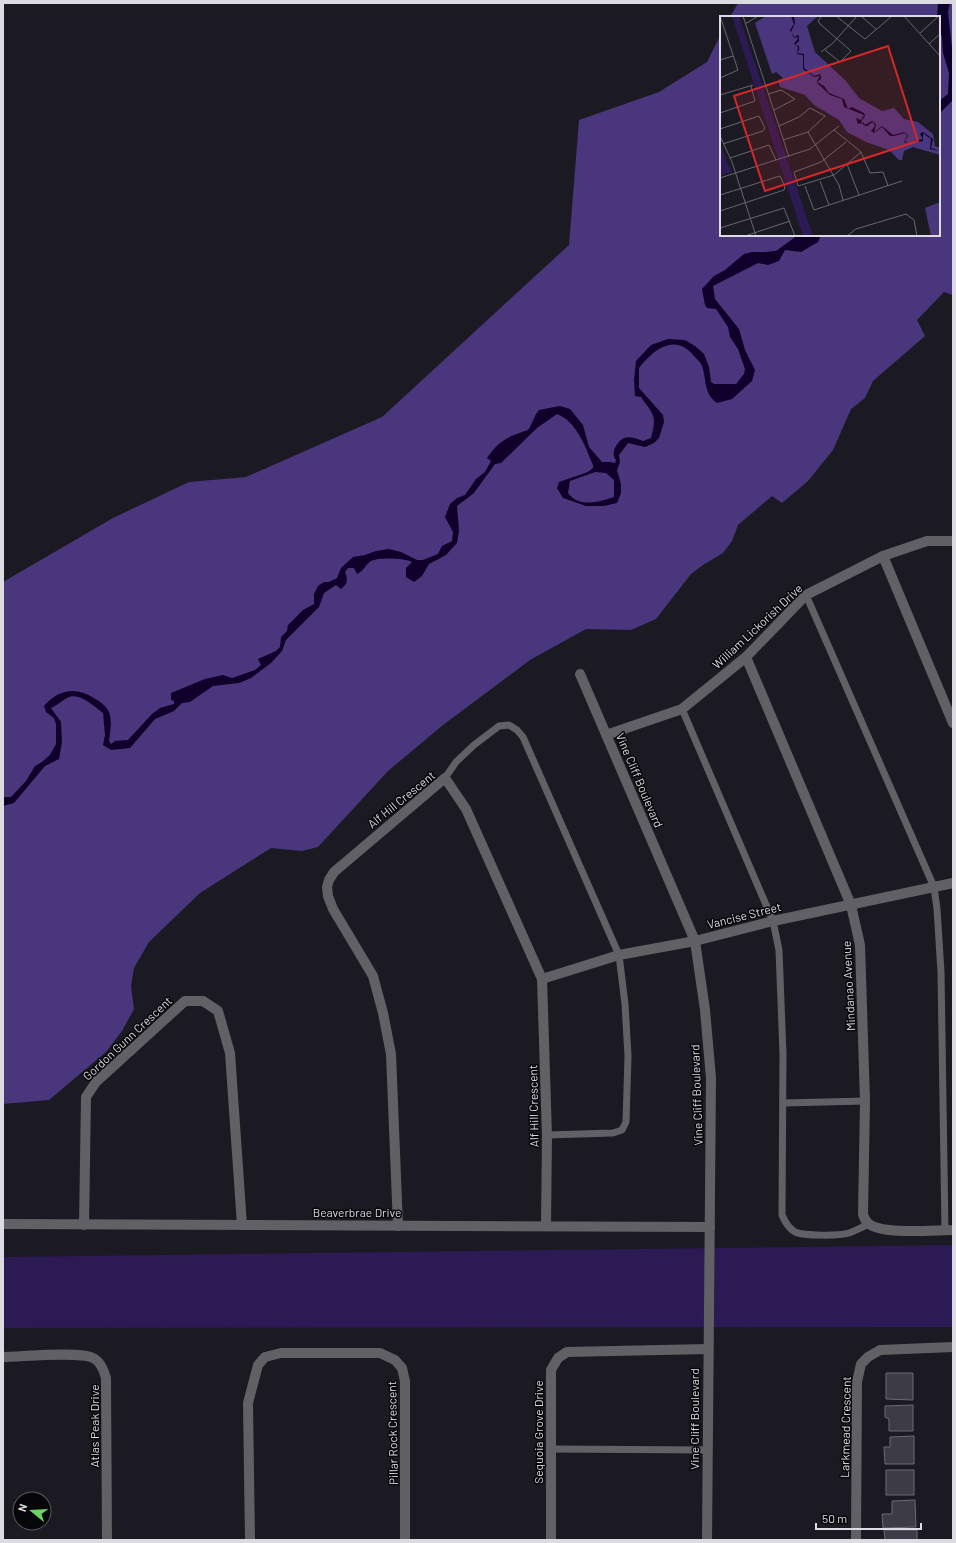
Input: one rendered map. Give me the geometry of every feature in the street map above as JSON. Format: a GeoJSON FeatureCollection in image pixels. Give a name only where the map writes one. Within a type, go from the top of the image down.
{"type":"FeatureCollection","features":[{"type":"Feature","properties":{"kind":"street","name":"William Lickorish Drive"},"geometry":{"type":"LineString","coordinates":[[606,735],[682,709],[746,657],[806,595],[883,556],[927,540],[953,541]]}},
{"type":"Feature","properties":{"kind":"street"},"geometry":{"type":"LineString","coordinates":[[883,556],[953,721]]}},
{"type":"Feature","properties":{"kind":"street","name":"Mindanao Avenue"},"geometry":{"type":"LineString","coordinates":[[746,657],[851,905],[860,945],[866,1101],[863,1214],[864,1220],[869,1224]]}},
{"type":"Feature","properties":{"kind":"street","name":"Vine Cliff Boulevard"},"geometry":{"type":"LineString","coordinates":[[580,674],[695,941],[705,1010],[711,1078],[707,1540]]}},
{"type":"Feature","properties":{"kind":"street","name":"Alf Hill Crescent"},"geometry":{"type":"LineString","coordinates":[[398,1226],[390,1054],[383,1013],[373,976],[333,909],[328,896],[327,887],[334,872],[445,778],[466,809],[542,979],[547,1135],[546,1226]]}},
{"type":"Feature","properties":{"kind":"street","name":"Vancise Street"},"geometry":{"type":"LineString","coordinates":[[542,979],[619,955],[695,941],[772,921],[953,883]]}},
{"type":"Feature","properties":{"kind":"street","name":"Gordon Gunn Crescent"},"geometry":{"type":"LineString","coordinates":[[84,1225],[86,1096],[96,1082],[185,1002],[203,1001],[218,1011],[230,1053],[242,1225]]}},
{"type":"Feature","properties":{"kind":"street","name":"Beaverbrae Drive"},"geometry":{"type":"LineString","coordinates":[[3,1224],[710,1227]]}},
{"type":"Feature","properties":{"kind":"street"},"geometry":{"type":"LineString","coordinates":[[869,1224],[876,1228],[896,1230],[949,1230]]}},
{"type":"Feature","properties":{"kind":"street","name":"Larkmead Crescent"},"geometry":{"type":"LineString","coordinates":[[856,1540],[857,1382],[861,1364],[868,1357],[880,1350],[953,1347]]}},
{"type":"Feature","properties":{"kind":"street","name":"Sequoia Grove Drive"},"geometry":{"type":"LineString","coordinates":[[551,1540],[551,1370],[558,1358],[567,1352],[708,1349]]}},
{"type":"Feature","properties":{"kind":"street","name":"Pillar Rock Crescent"},"geometry":{"type":"LineString","coordinates":[[250,1540],[248,1403],[258,1365],[265,1357],[281,1353],[380,1353],[395,1360],[402,1368],[405,1381],[405,1540]]}},
{"type":"Feature","properties":{"kind":"street","name":"Atlas Peak Drive"},"geometry":{"type":"LineString","coordinates":[[3,1357],[72,1354],[93,1358],[102,1368],[106,1378],[108,1540]]}},
{"type":"Feature","properties":{"kind":"lane"},"geometry":{"type":"LineString","coordinates":[[806,595],[934,887],[937,909],[940,972],[949,1230]]}},
{"type":"Feature","properties":{"kind":"lane"},"geometry":{"type":"LineString","coordinates":[[682,709],[772,921],[779,950],[783,1054],[782,1215],[788,1226],[801,1234],[834,1235],[849,1233],[869,1224]]}},
{"type":"Feature","properties":{"kind":"lane"},"geometry":{"type":"LineString","coordinates":[[445,778],[456,762],[474,744],[499,726],[509,725],[517,730],[523,737],[619,955],[625,1004],[628,1056],[626,1122],[622,1130],[613,1133],[547,1135]]}},
{"type":"Feature","properties":{"kind":"lane"},"geometry":{"type":"LineString","coordinates":[[783,1103],[866,1101]]}},
{"type":"Feature","properties":{"kind":"lane"},"geometry":{"type":"LineString","coordinates":[[550,1449],[707,1450]]}},
{"type":"Feature","properties":{"kind":"shaded area"},"geometry":{"type":"Polygon","coordinates":[[[738,3],[953,3],[953,295],[944,292],[917,320],[925,336],[873,381],[865,398],[851,409],[833,450],[808,481],[782,503],[772,496],[738,525],[732,541],[723,553],[691,574],[656,619],[631,630],[586,629],[530,660],[443,725],[388,771],[318,847],[302,851],[271,848],[200,893],[149,942],[134,968],[131,986],[134,1009],[122,1031],[106,1052],[49,1100],[3,1104],[3,582],[113,518],[189,482],[246,477],[382,417],[569,245],[579,120],[659,92],[707,62],[720,36],[720,236],[940,236],[940,16],[731,16],[738,3]]]}},
{"type":"Feature","properties":{"kind":"shaded area"},"geometry":{"type":"Polygon","coordinates":[[[938,3],[950,3],[948,12],[953,57],[953,100],[940,113],[940,100],[948,94],[949,73],[943,53],[940,31],[940,16],[937,16],[938,3]]]}},
{"type":"Feature","properties":{"kind":"shaded area"},"geometry":{"type":"Polygon","coordinates":[[[797,236],[821,236],[818,242],[801,252],[785,250],[779,261],[768,265],[758,263],[713,286],[715,299],[739,329],[745,350],[755,370],[752,381],[732,399],[717,403],[709,395],[701,364],[687,349],[679,345],[665,346],[658,350],[639,368],[639,388],[663,415],[664,422],[659,438],[654,443],[645,447],[628,443],[619,455],[620,462],[617,470],[621,484],[621,493],[617,503],[604,506],[586,506],[563,498],[557,488],[559,482],[588,472],[593,468],[593,465],[580,435],[570,423],[557,414],[537,428],[501,463],[495,464],[474,493],[457,506],[459,531],[457,543],[446,555],[429,564],[422,576],[414,582],[406,577],[406,568],[412,562],[409,561],[385,559],[371,561],[357,574],[354,568],[348,568],[345,572],[347,579],[345,585],[341,589],[336,585],[324,593],[319,607],[286,640],[282,651],[271,663],[251,678],[239,683],[213,686],[190,702],[182,703],[174,711],[155,719],[130,748],[111,750],[103,745],[105,735],[103,713],[86,700],[76,696],[67,698],[51,708],[61,722],[62,742],[59,759],[45,766],[14,803],[3,806],[3,797],[11,797],[26,781],[35,766],[50,755],[56,744],[56,724],[54,718],[46,712],[44,706],[55,696],[67,692],[80,692],[87,694],[104,705],[110,714],[111,726],[109,741],[111,744],[115,741],[128,740],[152,714],[160,708],[174,704],[174,701],[171,700],[171,693],[205,679],[223,675],[232,678],[255,670],[261,665],[258,659],[276,651],[280,647],[281,637],[287,631],[288,625],[303,610],[314,604],[314,594],[318,586],[324,582],[329,582],[337,578],[341,568],[353,557],[389,549],[401,552],[417,560],[423,560],[438,554],[442,546],[452,541],[453,532],[445,517],[450,504],[457,498],[465,495],[476,479],[485,472],[491,461],[487,458],[496,447],[509,437],[528,430],[539,410],[560,406],[570,409],[583,425],[589,447],[602,462],[615,463],[616,460],[614,450],[620,440],[624,438],[630,437],[643,441],[651,438],[654,425],[653,416],[641,397],[635,396],[634,380],[636,361],[651,345],[668,339],[685,340],[704,354],[709,367],[711,382],[714,384],[736,384],[744,374],[745,369],[738,349],[730,337],[728,327],[716,309],[707,308],[705,305],[702,289],[714,276],[725,270],[744,254],[752,252],[776,251],[797,236]],[[595,472],[570,481],[568,493],[578,501],[602,501],[614,497],[614,480],[606,473],[595,472]]]}},
{"type":"Feature","properties":{"kind":"shaded area"},"geometry":{"type":"Polygon","coordinates":[[[953,1245],[953,1327],[3,1328],[3,1257],[953,1245]]]}},
{"type":"Feature","properties":{"kind":"building"},"geometry":{"type":"Polygon","coordinates":[[[886,1373],[913,1373],[913,1400],[886,1399],[886,1373]]]}},
{"type":"Feature","properties":{"kind":"building"},"geometry":{"type":"Polygon","coordinates":[[[913,1405],[913,1431],[889,1431],[889,1419],[885,1417],[885,1406],[913,1405]]]}},
{"type":"Feature","properties":{"kind":"building"},"geometry":{"type":"Polygon","coordinates":[[[914,1436],[914,1464],[885,1464],[884,1447],[890,1447],[890,1437],[914,1436]]]}},
{"type":"Feature","properties":{"kind":"building"},"geometry":{"type":"Polygon","coordinates":[[[886,1470],[914,1470],[914,1495],[886,1495],[886,1470]]]}},
{"type":"Feature","properties":{"kind":"building"},"geometry":{"type":"Polygon","coordinates":[[[915,1500],[916,1527],[883,1528],[882,1514],[892,1514],[892,1501],[915,1500]]]}},
{"type":"Feature","properties":{"kind":"building"},"geometry":{"type":"Polygon","coordinates":[[[884,1530],[917,1530],[917,1540],[885,1540],[884,1530]]]}}]}
